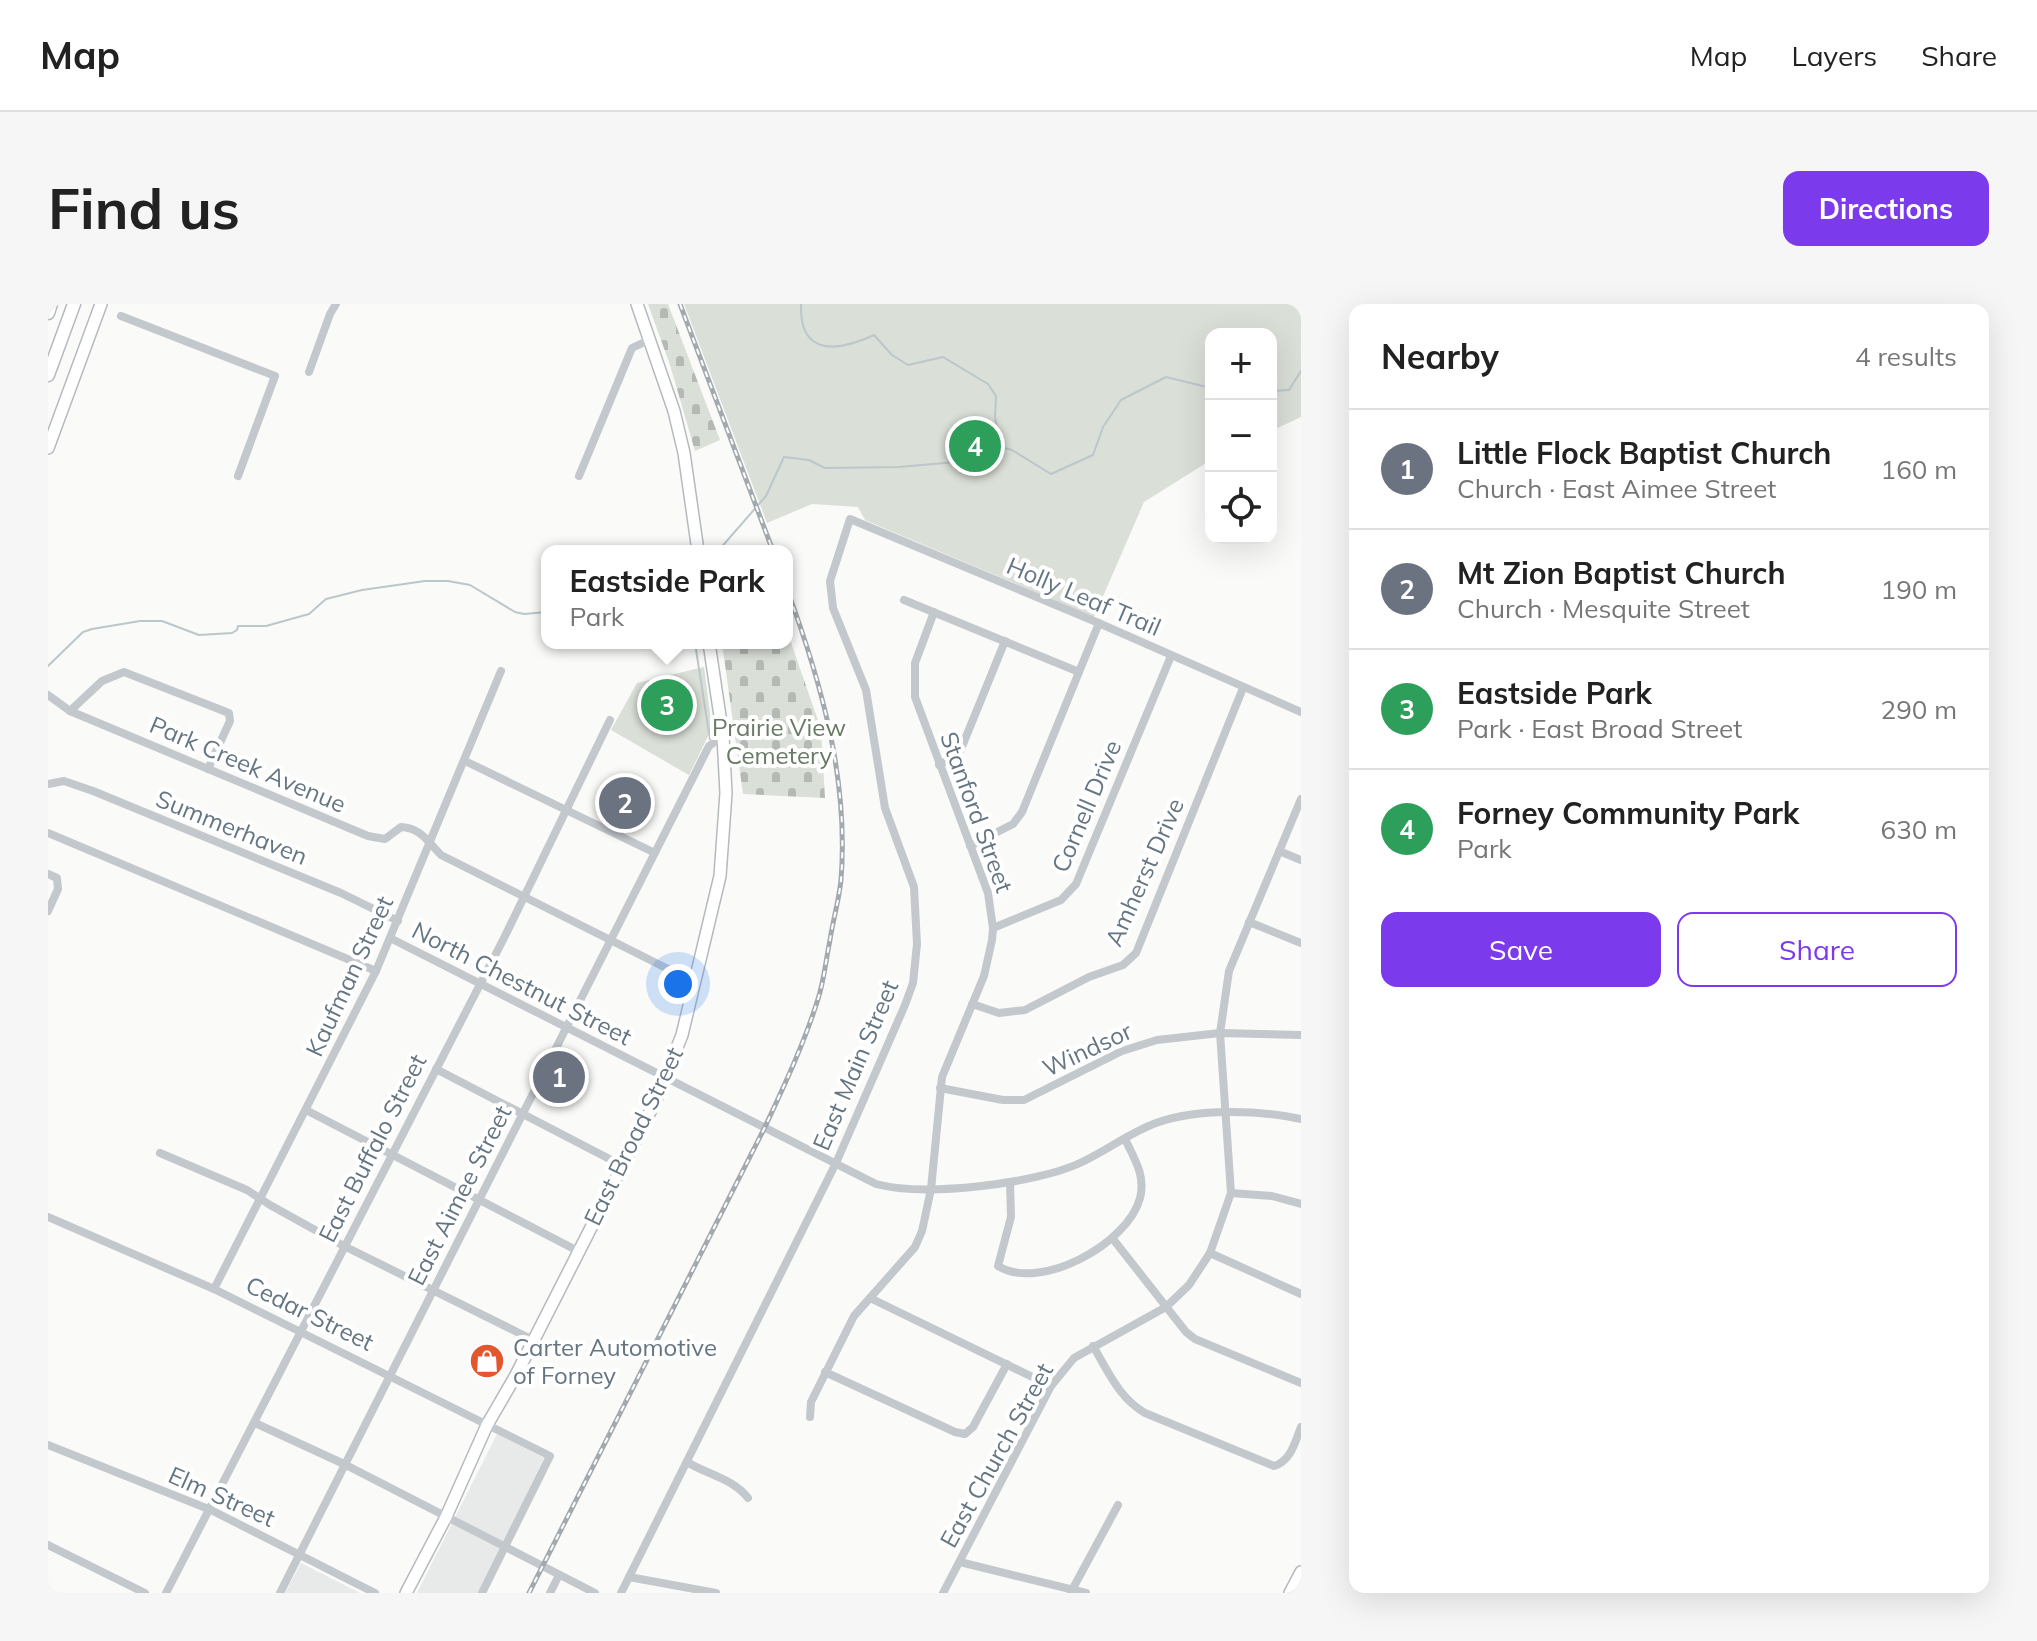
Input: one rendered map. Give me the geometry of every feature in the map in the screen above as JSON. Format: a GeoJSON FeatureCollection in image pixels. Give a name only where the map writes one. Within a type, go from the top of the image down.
{"type":"FeatureCollection","features":[{"type":"Feature","properties":{"kind":"highway"},"geometry":{"type":"LineString","coordinates":[[48,313],[51,304]]}},
{"type":"Feature","properties":{"kind":"highway"},"geometry":{"type":"LineString","coordinates":[[48,375],[74,304]]}},
{"type":"Feature","properties":{"kind":"main road"},"geometry":{"type":"LineString","coordinates":[[48,448],[101,304]]}},
{"type":"Feature","properties":{"kind":"main road"},"geometry":{"type":"LineString","coordinates":[[637,304],[674,411],[684,453],[697,545]]}},
{"type":"Feature","properties":{"kind":"main road","name":"East Broad Street"},"geometry":{"type":"LineString","coordinates":[[406,1593],[446,1517],[487,1425],[516,1375],[665,1078],[682,1035],[720,876],[726,793],[723,736],[710,649]]}},
{"type":"Feature","properties":{"kind":"main road"},"geometry":{"type":"LineString","coordinates":[[1295,1589],[1301,1572]]}},
{"type":"Feature","properties":{"kind":"street"},"geometry":{"type":"LineString","coordinates":[[309,372],[336,304]]}},
{"type":"Feature","properties":{"kind":"street"},"geometry":{"type":"LineString","coordinates":[[121,316],[275,376],[238,476]]}},
{"type":"Feature","properties":{"kind":"street"},"geometry":{"type":"LineString","coordinates":[[579,476],[632,348],[649,340]]}},
{"type":"Feature","properties":{"kind":"street","name":"Holly Leaf Trail"},"geometry":{"type":"LineString","coordinates":[[850,519],[1301,712]]}},
{"type":"Feature","properties":{"kind":"street","name":"East Main Street"},"geometry":{"type":"LineString","coordinates":[[621,1593],[836,1163],[913,983],[917,944],[914,887],[885,808],[866,690],[833,608],[830,581],[850,519]]}},
{"type":"Feature","properties":{"kind":"street"},"geometry":{"type":"LineString","coordinates":[[904,600],[1079,672]]}},
{"type":"Feature","properties":{"kind":"street","name":"Stanford Street"},"geometry":{"type":"LineString","coordinates":[[810,1417],[811,1402],[854,1316],[915,1247],[927,1217],[940,1088],[946,1063],[984,976],[993,928],[988,893],[918,711],[915,663],[934,612]]}},
{"type":"Feature","properties":{"kind":"street"},"geometry":{"type":"LineString","coordinates":[[970,846],[1006,829],[1022,812],[1099,623]]}},
{"type":"Feature","properties":{"kind":"street"},"geometry":{"type":"LineString","coordinates":[[939,765],[957,755],[961,749],[1005,641]]}},
{"type":"Feature","properties":{"kind":"street","name":"Cornell Drive"},"geometry":{"type":"LineString","coordinates":[[993,928],[1061,900],[1076,884],[1171,656]]}},
{"type":"Feature","properties":{"kind":"street","name":"Kaufman Street"},"geometry":{"type":"LineString","coordinates":[[214,1289],[376,971],[501,671]]}},
{"type":"Feature","properties":{"kind":"street"},"geometry":{"type":"LineString","coordinates":[[70,711],[102,681],[124,672],[163,685],[231,716],[208,769]]}},
{"type":"Feature","properties":{"kind":"street","name":"Amherst Drive"},"geometry":{"type":"LineString","coordinates":[[972,1004],[987,1011],[1011,1014],[1130,960],[1136,953],[1243,688]]}},
{"type":"Feature","properties":{"kind":"street","name":"Park Creek Avenue"},"geometry":{"type":"LineString","coordinates":[[48,695],[70,711],[368,836],[385,839],[401,827],[407,827],[424,835],[430,844]]}},
{"type":"Feature","properties":{"kind":"street","name":"East Buffalo Street"},"geometry":{"type":"LineString","coordinates":[[166,1593],[524,897],[610,720]]}},
{"type":"Feature","properties":{"kind":"street","name":"East Aimee Street"},"geometry":{"type":"LineString","coordinates":[[280,1593],[709,746],[723,736]]}},
{"type":"Feature","properties":{"kind":"street"},"geometry":{"type":"LineString","coordinates":[[465,761],[655,853]]}},
{"type":"Feature","properties":{"kind":"street","name":"Summerhaven"},"geometry":{"type":"LineString","coordinates":[[48,784],[64,781],[93,791],[341,893],[398,921]]}},
{"type":"Feature","properties":{"kind":"street","name":"East Church Street"},"geometry":{"type":"LineString","coordinates":[[943,1593],[1051,1386],[1074,1358],[1166,1307],[1189,1285],[1210,1253],[1231,1193],[1220,1033],[1229,971],[1301,799]]}},
{"type":"Feature","properties":{"kind":"street"},"geometry":{"type":"LineString","coordinates":[[48,833],[376,971]]}},
{"type":"Feature","properties":{"kind":"street"},"geometry":{"type":"LineString","coordinates":[[430,844],[441,855],[696,983]]}},
{"type":"Feature","properties":{"kind":"street"},"geometry":{"type":"LineString","coordinates":[[1279,851],[1301,860]]}},
{"type":"Feature","properties":{"kind":"street"},"geometry":{"type":"LineString","coordinates":[[48,874],[57,878],[58,884],[54,902],[48,911]]}},
{"type":"Feature","properties":{"kind":"street"},"geometry":{"type":"LineString","coordinates":[[1249,922],[1301,943]]}},
{"type":"Feature","properties":{"kind":"street","name":"North Chestnut Street"},"geometry":{"type":"LineString","coordinates":[[390,938],[764,1129],[876,1184],[892,1188],[931,1189],[1043,1177],[1079,1163],[1157,1123],[1190,1115],[1267,1111],[1301,1119]]}},
{"type":"Feature","properties":{"kind":"street","name":"Windsor"},"geometry":{"type":"LineString","coordinates":[[940,1088],[1003,1100],[1024,1100],[1131,1048],[1157,1040],[1220,1033],[1301,1035]]}},
{"type":"Feature","properties":{"kind":"street"},"geometry":{"type":"LineString","coordinates":[[436,1069],[621,1165]]}},
{"type":"Feature","properties":{"kind":"street"},"geometry":{"type":"LineString","coordinates":[[306,1110],[578,1251]]}},
{"type":"Feature","properties":{"kind":"street"},"geometry":{"type":"LineString","coordinates":[[1010,1182],[1011,1217],[998,1266],[1008,1273],[1040,1274],[1095,1252],[1113,1239],[1135,1213],[1141,1195],[1141,1172],[1125,1139]]}},
{"type":"Feature","properties":{"kind":"street"},"geometry":{"type":"LineString","coordinates":[[160,1153],[247,1190],[344,1246],[533,1340]]}},
{"type":"Feature","properties":{"kind":"street"},"geometry":{"type":"LineString","coordinates":[[1231,1193],[1272,1196],[1301,1204]]}},
{"type":"Feature","properties":{"kind":"street","name":"Cedar Street"},"geometry":{"type":"LineString","coordinates":[[48,1217],[214,1289],[550,1456],[505,1546]]}},
{"type":"Feature","properties":{"kind":"street"},"geometry":{"type":"LineString","coordinates":[[1113,1239],[1195,1339],[1301,1383]]}},
{"type":"Feature","properties":{"kind":"street"},"geometry":{"type":"LineString","coordinates":[[1210,1253],[1301,1294]]}},
{"type":"Feature","properties":{"kind":"street"},"geometry":{"type":"LineString","coordinates":[[870,1298],[1051,1386]]}},
{"type":"Feature","properties":{"kind":"street"},"geometry":{"type":"LineString","coordinates":[[1093,1346],[1121,1395],[1132,1406],[1269,1464],[1280,1465],[1288,1457],[1301,1427]]}},
{"type":"Feature","properties":{"kind":"street"},"geometry":{"type":"LineString","coordinates":[[825,1372],[965,1434],[973,1427],[1007,1364]]}},
{"type":"Feature","properties":{"kind":"street"},"geometry":{"type":"LineString","coordinates":[[255,1423],[344,1464],[595,1593]]}},
{"type":"Feature","properties":{"kind":"street","name":"Elm Street"},"geometry":{"type":"LineString","coordinates":[[48,1445],[211,1510],[375,1593]]}},
{"type":"Feature","properties":{"kind":"street"},"geometry":{"type":"LineString","coordinates":[[687,1462],[727,1479],[748,1498]]}},
{"type":"Feature","properties":{"kind":"street"},"geometry":{"type":"LineString","coordinates":[[1072,1591],[1118,1505]]}},
{"type":"Feature","properties":{"kind":"street"},"geometry":{"type":"LineString","coordinates":[[48,1545],[145,1593]]}},
{"type":"Feature","properties":{"kind":"street"},"geometry":{"type":"LineString","coordinates":[[482,1593],[505,1546]]}},
{"type":"Feature","properties":{"kind":"street"},"geometry":{"type":"LineString","coordinates":[[960,1562],[1086,1593]]}},
{"type":"Feature","properties":{"kind":"street"},"geometry":{"type":"LineString","coordinates":[[550,1593],[559,1575]]}},
{"type":"Feature","properties":{"kind":"street"},"geometry":{"type":"LineString","coordinates":[[629,1577],[716,1593]]}},
{"type":"Feature","properties":{"kind":"shaded area"},"geometry":{"type":"Polygon","coordinates":[[[497,1434],[544,1458],[479,1593],[417,1593],[497,1434]]]}},
{"type":"Feature","properties":{"kind":"shaded area"},"geometry":{"type":"Polygon","coordinates":[[[301,1563],[360,1593],[285,1593],[301,1563]]]}},
{"type":"Feature","properties":{"kind":"green space"},"geometry":{"type":"Polygon","coordinates":[[[648,304],[668,304],[720,440],[695,451],[670,365],[648,304]]]}},
{"type":"Feature","properties":{"kind":"green space"},"geometry":{"type":"Polygon","coordinates":[[[684,304],[1301,304],[1301,417],[1277,428],[1277,328],[1205,328],[1205,464],[1144,502],[1094,617],[865,520],[858,507],[812,504],[767,523],[684,304]]]}},
{"type":"Feature","properties":{"kind":"green space","name":"Prairie View Cemetery"},"geometry":{"type":"Polygon","coordinates":[[[793,648],[821,729],[825,798],[743,794],[723,649],[793,648]]]}},
{"type":"Feature","properties":{"kind":"green space"},"geometry":{"type":"Polygon","coordinates":[[[704,667],[712,728],[689,775],[611,730],[637,683],[704,667]]]}},
{"type":"Feature","properties":{"kind":"waterway"},"geometry":{"type":"LineString","coordinates":[[801,304],[802,321],[814,342],[835,346],[874,335],[892,355],[908,365],[943,357],[988,384],[996,396],[995,417],[1001,447]]}},
{"type":"Feature","properties":{"kind":"waterway"},"geometry":{"type":"LineString","coordinates":[[1277,391],[1289,390],[1301,371]]}},
{"type":"Feature","properties":{"kind":"waterway"},"geometry":{"type":"LineString","coordinates":[[723,545],[766,496],[784,457],[809,460],[825,468],[899,467],[956,462],[1001,447],[1012,450],[1051,474],[1093,455],[1103,427],[1121,400],[1166,377],[1205,387]]}},
{"type":"Feature","properties":{"kind":"waterway"},"geometry":{"type":"LineString","coordinates":[[48,666],[83,632],[92,629],[140,621],[162,621],[199,635],[232,633],[238,626],[266,626],[309,614],[326,599],[362,590],[425,581],[470,585],[515,612],[541,613]]}},
{"type":"Feature","properties":{"kind":"waterway"},"geometry":{"type":"LineString","coordinates":[[696,649],[710,739]]}},
{"type":"Feature","properties":{"kind":"railway"},"geometry":{"type":"LineString","coordinates":[[680,304],[771,545]]}},
{"type":"Feature","properties":{"kind":"railway"},"geometry":{"type":"LineString","coordinates":[[529,1593],[764,1129],[800,1049],[820,992],[841,880],[841,805],[830,732],[793,607]]}},
{"type":"Feature","properties":{"kind":"place","name":"Forney Community Park"},"geometry":{"type":"Point","coordinates":[975,446]}},
{"type":"Feature","properties":{"kind":"place","name":"Eastside Park"},"geometry":{"type":"Point","coordinates":[667,705]}},
{"type":"Feature","properties":{"kind":"place","name":"Mt Zion Baptist Church"},"geometry":{"type":"Point","coordinates":[625,803]}},
{"type":"Feature","properties":{"kind":"place","name":"Little Flock Baptist Church"},"geometry":{"type":"Point","coordinates":[559,1077]}},
{"type":"Feature","properties":{"kind":"place","name":"Carter Automotive of Forney"},"geometry":{"type":"Point","coordinates":[487,1361]}}]}
